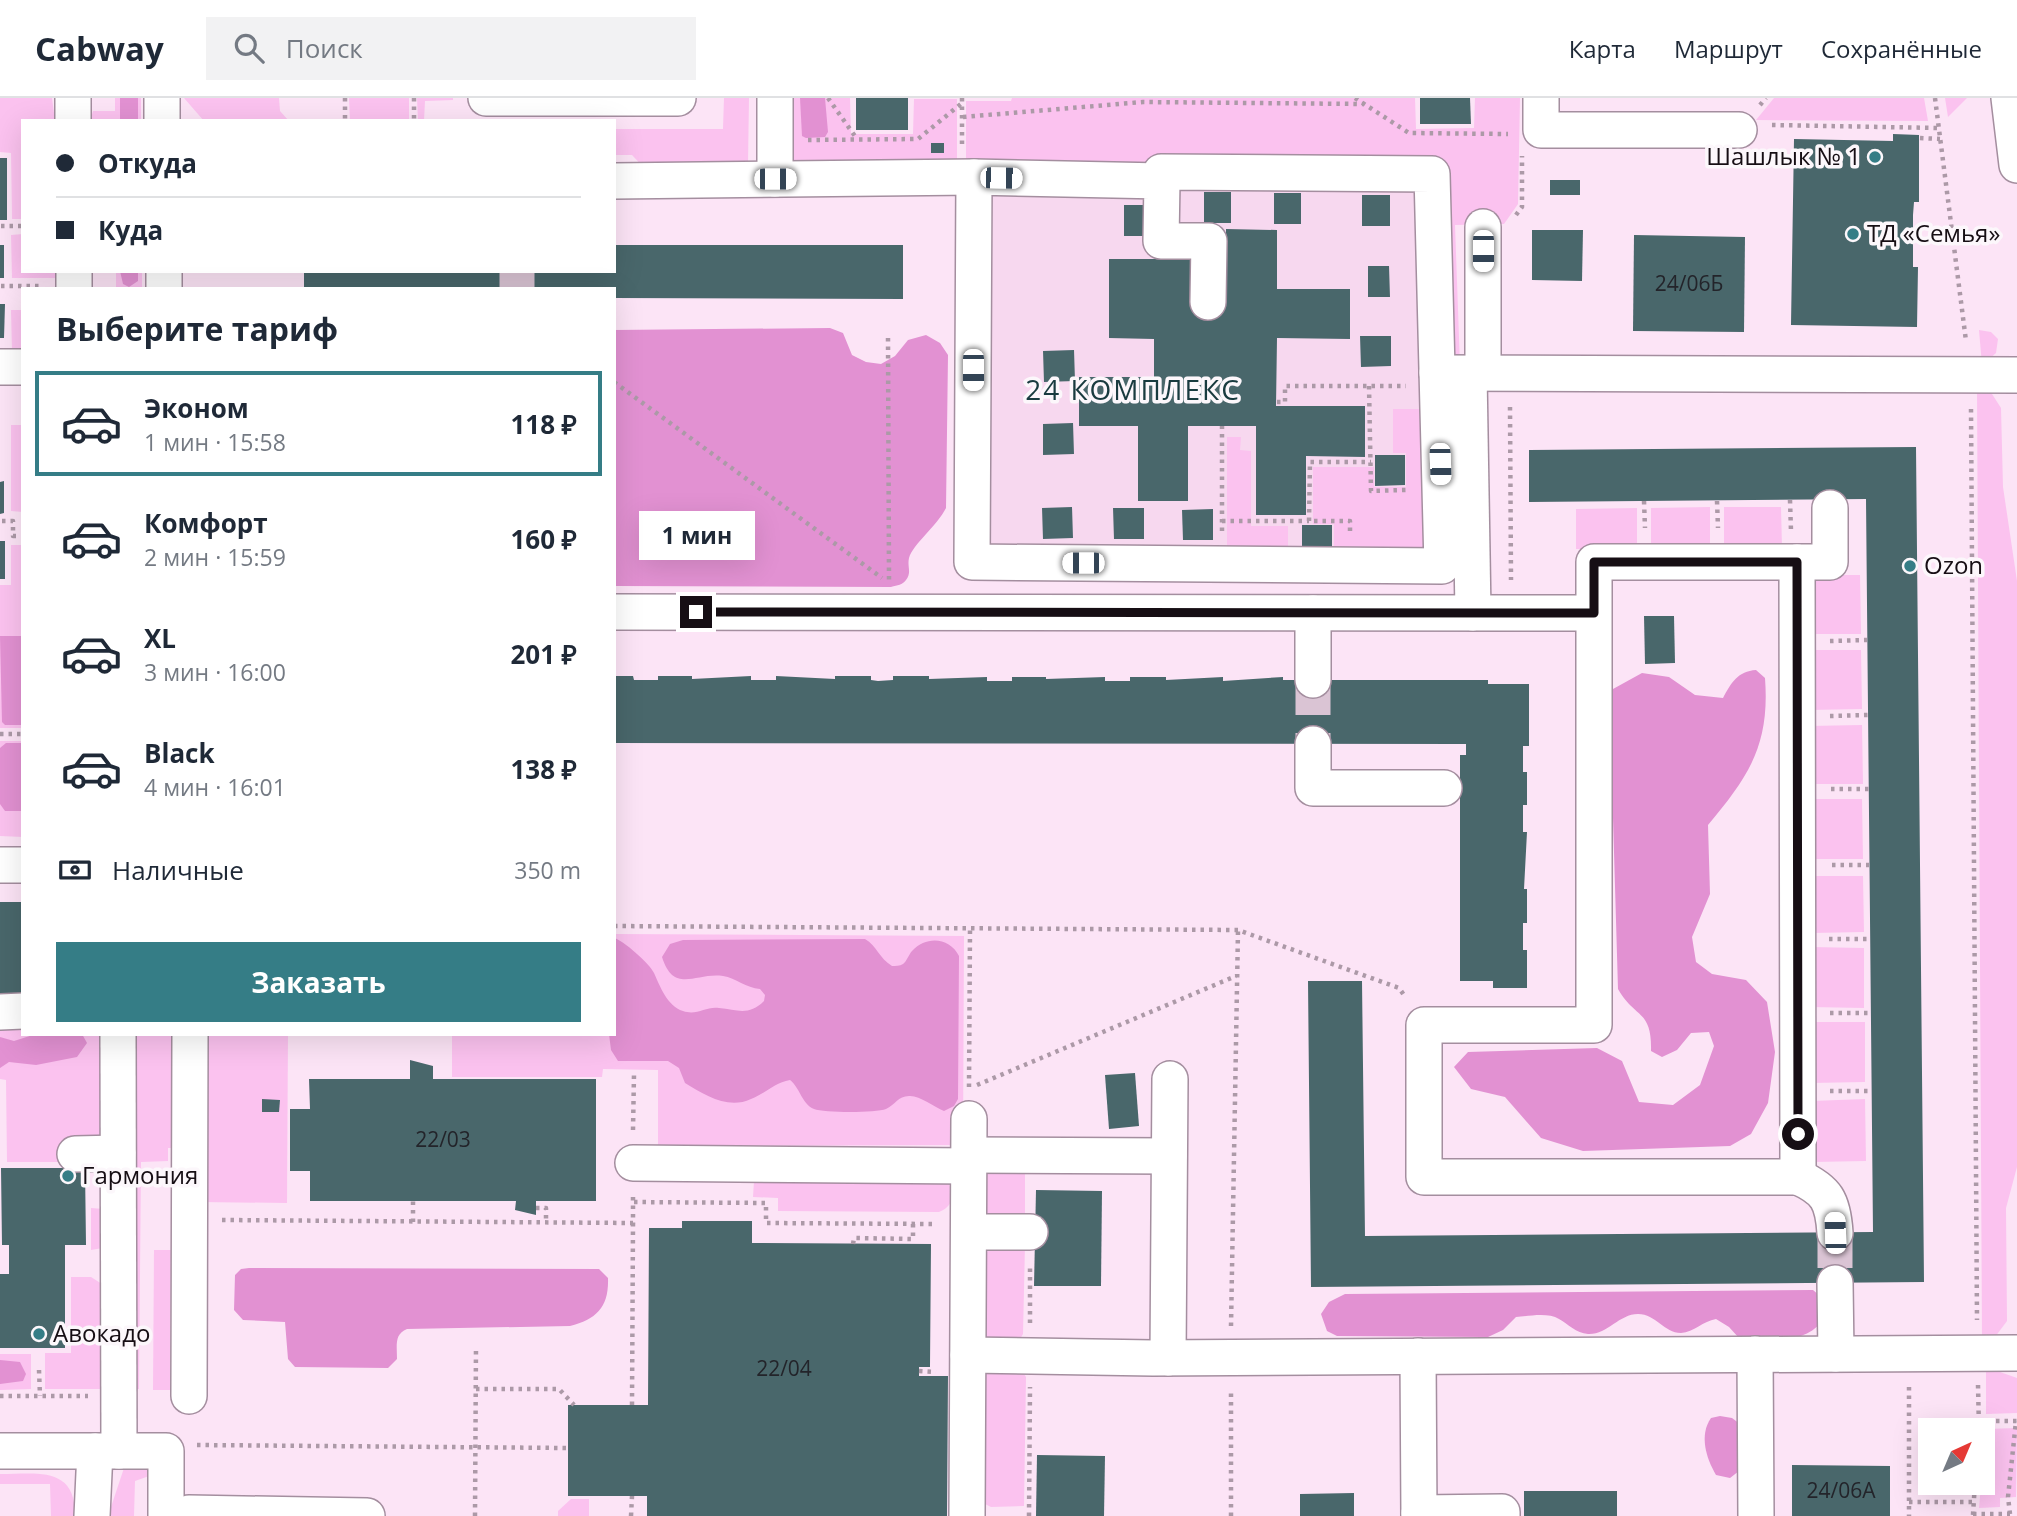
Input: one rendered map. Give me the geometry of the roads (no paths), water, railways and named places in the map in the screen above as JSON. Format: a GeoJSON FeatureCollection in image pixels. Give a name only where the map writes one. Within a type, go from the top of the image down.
{"type":"FeatureCollection","features":[{"type":"Feature","properties":{"kind":"street"},"geometry":{"type":"LineString","coordinates":[[73,98],[73,119]]}},
{"type":"Feature","properties":{"kind":"street"},"geometry":{"type":"LineString","coordinates":[[162,98],[162,119]]}},
{"type":"Feature","properties":{"kind":"street"},"geometry":{"type":"LineString","coordinates":[[486,98],[678,98]]}},
{"type":"Feature","properties":{"kind":"street"},"geometry":{"type":"LineString","coordinates":[[775,98],[775,179]]}},
{"type":"Feature","properties":{"kind":"street"},"geometry":{"type":"LineString","coordinates":[[1541,98],[1541,130],[1754,128]]}},
{"type":"Feature","properties":{"kind":"street"},"geometry":{"type":"LineString","coordinates":[[2009,98],[2017,165]]}},
{"type":"Feature","properties":{"kind":"street"},"geometry":{"type":"LineString","coordinates":[[1209,302],[1209,242],[1161,242],[1161,172],[1432,174],[1467,375],[1473,613]]}},
{"type":"Feature","properties":{"kind":"street"},"geometry":{"type":"LineString","coordinates":[[974,177],[972,562],[1442,566],[1440,489],[1467,375],[1496,226]]}},
{"type":"Feature","properties":{"kind":"street"},"geometry":{"type":"LineString","coordinates":[[616,180],[974,177],[1162,181]]}},
{"type":"Feature","properties":{"kind":"street"},"geometry":{"type":"LineString","coordinates":[[1467,375],[2017,375]]}},
{"type":"Feature","properties":{"kind":"street"},"geometry":{"type":"LineString","coordinates":[[1830,508],[1830,562],[1594,562],[1594,1025],[1424,1025],[1424,1177],[1798,1177],[1819,1187],[1834,1209],[1835,1233]]}},
{"type":"Feature","properties":{"kind":"street"},"geometry":{"type":"LineString","coordinates":[[1797,562],[1798,1177]]}},
{"type":"Feature","properties":{"kind":"street"},"geometry":{"type":"LineString","coordinates":[[616,612],[1594,613]]}},
{"type":"Feature","properties":{"kind":"street"},"geometry":{"type":"LineString","coordinates":[[1313,613],[1313,680]]}},
{"type":"Feature","properties":{"kind":"street"},"geometry":{"type":"LineString","coordinates":[[1313,744],[1313,788],[1444,788]]}},
{"type":"Feature","properties":{"kind":"street"},"geometry":{"type":"LineString","coordinates":[[0,865],[21,866]]}},
{"type":"Feature","properties":{"kind":"street"},"geometry":{"type":"LineString","coordinates":[[0,1012],[21,1011]]}},
{"type":"Feature","properties":{"kind":"street"},"geometry":{"type":"LineString","coordinates":[[92,1516],[107,1451],[118,1153],[118,1036]]}},
{"type":"Feature","properties":{"kind":"street"},"geometry":{"type":"LineString","coordinates":[[189,1396],[190,1036]]}},
{"type":"Feature","properties":{"kind":"street"},"geometry":{"type":"LineString","coordinates":[[1168,1358],[1170,1079]]}},
{"type":"Feature","properties":{"kind":"street"},"geometry":{"type":"LineString","coordinates":[[967,1516],[954,1363],[969,1228],[970,1104]]}},
{"type":"Feature","properties":{"kind":"street"},"geometry":{"type":"LineString","coordinates":[[75,1154],[118,1153]]}},
{"type":"Feature","properties":{"kind":"street"},"geometry":{"type":"LineString","coordinates":[[633,1163],[1169,1156]]}},
{"type":"Feature","properties":{"kind":"street"},"geometry":{"type":"LineString","coordinates":[[969,1228],[1030,1232]]}},
{"type":"Feature","properties":{"kind":"street"},"geometry":{"type":"LineString","coordinates":[[1835,1283],[1836,1354]]}},
{"type":"Feature","properties":{"kind":"street"},"geometry":{"type":"LineString","coordinates":[[954,1363],[1231,1357],[2017,1353]]}},
{"type":"Feature","properties":{"kind":"street"},"geometry":{"type":"LineString","coordinates":[[1755,1354],[1756,1516]]}},
{"type":"Feature","properties":{"kind":"street"},"geometry":{"type":"LineString","coordinates":[[1418,1356],[1419,1514],[1509,1513]]}},
{"type":"Feature","properties":{"kind":"street"},"geometry":{"type":"LineString","coordinates":[[0,1451],[178,1448],[177,1515],[366,1516]]}},
{"type":"Feature","properties":{"kind":"tunnel"},"geometry":{"type":"LineString","coordinates":[[517,273],[517,287]]}},
{"type":"Feature","properties":{"kind":"tunnel"},"geometry":{"type":"LineString","coordinates":[[1313,680],[1313,744]]}},
{"type":"Feature","properties":{"kind":"tunnel"},"geometry":{"type":"LineString","coordinates":[[1835,1233],[1835,1283]]}},
{"type":"Feature","properties":{"kind":"place","name":"Шашлык № 1"},"geometry":{"type":"Point","coordinates":[1875,157]}},
{"type":"Feature","properties":{"kind":"place","name":"ТД «Семья»"},"geometry":{"type":"Point","coordinates":[1853,234]}},
{"type":"Feature","properties":{"kind":"place","name":"Ozon"},"geometry":{"type":"Point","coordinates":[1910,566]}},
{"type":"Feature","properties":{"kind":"place","name":"Гармония"},"geometry":{"type":"Point","coordinates":[68,1176]}},
{"type":"Feature","properties":{"kind":"place","name":"Авокадо"},"geometry":{"type":"Point","coordinates":[39,1334]}},
{"type":"Feature","properties":{"kind":"district","name":"24 КОМПЛЕКС"},"geometry":{"type":"Point","coordinates":[1133,390]}}]}
